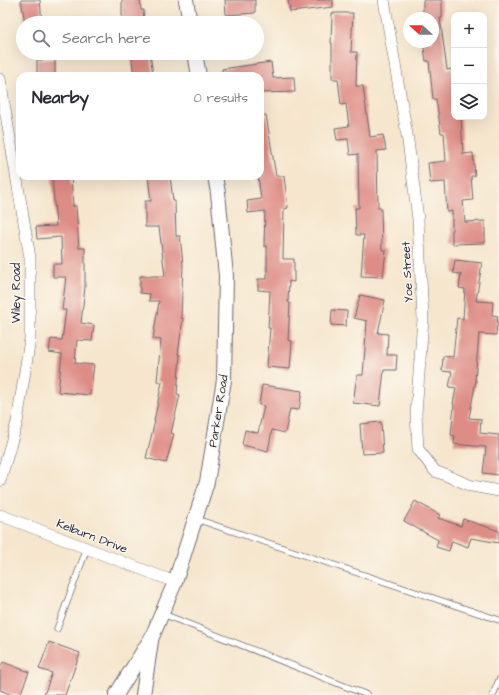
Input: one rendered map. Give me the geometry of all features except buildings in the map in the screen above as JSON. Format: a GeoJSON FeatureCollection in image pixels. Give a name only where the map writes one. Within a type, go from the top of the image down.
{"type":"FeatureCollection","features":[{"type":"Feature","properties":{"kind":"street"},"geometry":{"type":"LineString","coordinates":[[186,0],[189,16]]}},
{"type":"Feature","properties":{"kind":"street","name":"Yoe Street"},"geometry":{"type":"LineString","coordinates":[[384,0],[408,141],[418,219],[423,319],[416,413],[418,449],[435,471],[472,486],[499,491]]}},
{"type":"Feature","properties":{"kind":"street"},"geometry":{"type":"LineString","coordinates":[[196,60],[198,72]]}},
{"type":"Feature","properties":{"kind":"street","name":"Wiley Road"},"geometry":{"type":"LineString","coordinates":[[0,79],[16,174]]}},
{"type":"Feature","properties":{"kind":"street","name":"Wiley Road"},"geometry":{"type":"LineString","coordinates":[[0,481],[17,422],[30,331],[30,258],[17,180]]}},
{"type":"Feature","properties":{"kind":"street","name":"Parker Road"},"geometry":{"type":"LineString","coordinates":[[116,695],[152,637],[175,582],[207,482],[224,380],[226,276],[216,180]]}},
{"type":"Feature","properties":{"kind":"street","name":"Kelburn Drive"},"geometry":{"type":"LineString","coordinates":[[0,515],[175,582]]}},
{"type":"Feature","properties":{"kind":"street","name":"Parker Road"},"geometry":{"type":"LineString","coordinates":[[143,695],[152,637]]}},
{"type":"Feature","properties":{"kind":"lane"},"geometry":{"type":"LineString","coordinates":[[195,519],[499,620]]}},
{"type":"Feature","properties":{"kind":"lane"},"geometry":{"type":"LineString","coordinates":[[57,628],[87,548]]}},
{"type":"Feature","properties":{"kind":"lane"},"geometry":{"type":"LineString","coordinates":[[162,613],[367,695]]}},
{"type":"Feature","properties":{"kind":"lane"},"geometry":{"type":"LineString","coordinates":[[493,695],[499,680]]}}]}
